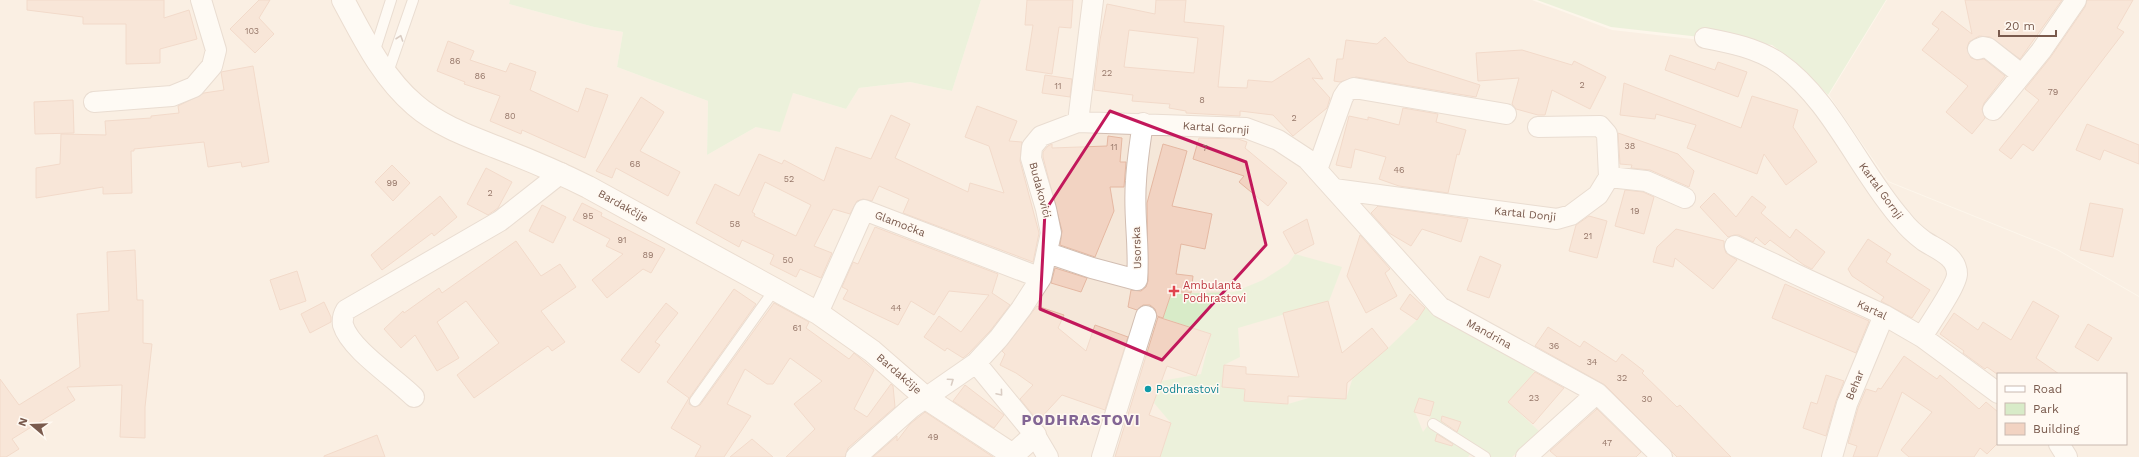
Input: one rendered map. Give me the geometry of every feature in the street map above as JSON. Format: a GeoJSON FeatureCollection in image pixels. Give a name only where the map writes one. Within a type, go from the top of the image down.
{"type":"FeatureCollection","features":[{"type":"Feature","properties":{"kind":"street"},"geometry":{"type":"LineString","coordinates":[[94,102],[172,96],[194,87],[212,66],[216,50],[201,0]]}},
{"type":"Feature","properties":{"kind":"street","name":"Bardakčije"},"geometry":{"type":"LineString","coordinates":[[343,0],[373,55],[387,75],[415,105],[455,130],[561,173],[775,289],[818,314],[872,351],[926,398],[1015,456]]}},
{"type":"Feature","properties":{"kind":"street"},"geometry":{"type":"LineString","coordinates":[[1078,122],[1092,0]]}},
{"type":"Feature","properties":{"kind":"street"},"geometry":{"type":"LineString","coordinates":[[1993,110],[2041,51],[2076,0]]}},
{"type":"Feature","properties":{"kind":"street","name":"Kartal Gornji"},"geometry":{"type":"LineString","coordinates":[[1705,38],[1741,45],[1759,52],[1779,63],[1798,78],[1823,109],[1902,221],[1923,240],[1946,255],[1955,264],[1957,274],[1952,286],[1922,337]]}},
{"type":"Feature","properties":{"kind":"street"},"geometry":{"type":"LineString","coordinates":[[1978,49],[1983,47],[1988,48],[2021,74]]}},
{"type":"Feature","properties":{"kind":"street"},"geometry":{"type":"LineString","coordinates":[[1317,170],[1343,97],[1347,91],[1354,88],[1506,114]]}},
{"type":"Feature","properties":{"kind":"street","name":"Kartal Gornji"},"geometry":{"type":"LineString","coordinates":[[1078,122],[1143,123],[1254,130],[1278,140],[1297,152],[1317,170],[1334,189]]}},
{"type":"Feature","properties":{"kind":"street","name":"Budakovići"},"geometry":{"type":"LineString","coordinates":[[976,363],[999,338],[1021,309],[1041,278],[1048,253],[1050,233],[1046,209],[1031,158],[1032,147],[1041,136],[1078,122]]}},
{"type":"Feature","properties":{"kind":"street","name":"Usorska"},"geometry":{"type":"LineString","coordinates":[[1048,253],[1092,268],[1137,280],[1138,260],[1136,242],[1136,181],[1143,123]]}},
{"type":"Feature","properties":{"kind":"street"},"geometry":{"type":"LineString","coordinates":[[1538,127],[1600,126],[1607,134],[1609,177],[1646,182],[1685,198]]}},
{"type":"Feature","properties":{"kind":"street"},"geometry":{"type":"LineString","coordinates":[[414,397],[366,356],[356,344],[343,326],[343,315],[346,310],[500,221],[561,173]]}},
{"type":"Feature","properties":{"kind":"street","name":"Kartal Donji"},"geometry":{"type":"LineString","coordinates":[[1334,189],[1557,219],[1571,215],[1598,195],[1609,177]]}},
{"type":"Feature","properties":{"kind":"street","name":"Mandrina"},"geometry":{"type":"LineString","coordinates":[[1334,189],[1440,307],[1597,393],[1662,457]]}},
{"type":"Feature","properties":{"kind":"street","name":"Glamočka"},"geometry":{"type":"LineString","coordinates":[[818,314],[864,210],[1041,278]]}},
{"type":"Feature","properties":{"kind":"street","name":"Kartal"},"geometry":{"type":"LineString","coordinates":[[1734,246],[1884,315],[1922,337],[1997,392]]}},
{"type":"Feature","properties":{"kind":"street","name":"Behar"},"geometry":{"type":"LineString","coordinates":[[1832,457],[1847,404],[1884,315]]}},
{"type":"Feature","properties":{"kind":"street"},"geometry":{"type":"LineString","coordinates":[[1102,457],[1146,316]]}},
{"type":"Feature","properties":{"kind":"street"},"geometry":{"type":"LineString","coordinates":[[976,363],[1035,435],[1048,457]]}},
{"type":"Feature","properties":{"kind":"street","name":"Bardakčije"},"geometry":{"type":"LineString","coordinates":[[926,398],[976,363]]}},
{"type":"Feature","properties":{"kind":"street"},"geometry":{"type":"LineString","coordinates":[[1526,457],[1597,393]]}},
{"type":"Feature","properties":{"kind":"street"},"geometry":{"type":"LineString","coordinates":[[856,457],[911,408],[926,398]]}},
{"type":"Feature","properties":{"kind":"street"},"geometry":{"type":"LineString","coordinates":[[1015,456],[1035,435]]}},
{"type":"Feature","properties":{"kind":"street"},"geometry":{"type":"LineString","coordinates":[[2060,445],[2067,457]]}},
{"type":"Feature","properties":{"kind":"lane"},"geometry":{"type":"LineString","coordinates":[[373,55],[391,0]]}},
{"type":"Feature","properties":{"kind":"lane"},"geometry":{"type":"LineString","coordinates":[[387,75],[413,0]]}},
{"type":"Feature","properties":{"kind":"lane"},"geometry":{"type":"LineString","coordinates":[[695,401],[775,289]]}},
{"type":"Feature","properties":{"kind":"lane"},"geometry":{"type":"LineString","coordinates":[[1433,424],[1485,457]]}},
{"type":"Feature","properties":{"kind":"highlighted area"},"geometry":{"type":"Polygon","coordinates":[[[1110,111],[1246,162],[1266,245],[1162,360],[1040,309],[1045,211],[1110,111]]]}},
{"type":"Feature","properties":{"kind":"shaded area"},"geometry":{"type":"Polygon","coordinates":[[[0,0],[510,0],[509,4],[594,27],[623,32],[617,67],[708,101],[707,155],[756,127],[793,93],[846,109],[859,88],[910,82],[952,91],[981,0],[1532,0],[1612,30],[1772,48],[1827,96],[1888,182],[2057,250],[2139,297],[2139,457],[0,457],[0,0]]]}},
{"type":"Feature","properties":{"kind":"shaded area"},"geometry":{"type":"Polygon","coordinates":[[[1887,0],[2139,0],[2139,296],[2057,249],[1888,181],[1829,95],[1887,0]]]}},
{"type":"Feature","properties":{"kind":"green space"},"geometry":{"type":"Polygon","coordinates":[[[510,0],[981,0],[952,91],[910,82],[859,88],[846,109],[793,93],[780,132],[756,127],[707,155],[708,101],[617,67],[623,32],[594,27],[509,4],[510,0]]]}},
{"type":"Feature","properties":{"kind":"green space"},"geometry":{"type":"Polygon","coordinates":[[[1537,0],[1886,0],[1828,95],[1796,63],[1772,45],[1611,27],[1537,0]]]}},
{"type":"Feature","properties":{"kind":"green space"},"geometry":{"type":"Polygon","coordinates":[[[1295,254],[1342,267],[1329,301],[1238,328],[1240,357],[1224,365],[1222,387],[1244,389],[1244,401],[1288,404],[1312,397],[1346,399],[1353,377],[1388,348],[1417,320],[1427,305],[1535,371],[1508,402],[1540,432],[1512,457],[1477,457],[1472,452],[1468,457],[1160,457],[1171,423],[1154,403],[1161,381],[1201,374],[1211,334],[1163,318],[1171,294],[1234,292],[1263,280],[1288,264],[1295,254]],[[1419,398],[1415,412],[1423,432],[1428,425],[1434,402],[1419,398]],[[1449,418],[1445,429],[1457,433],[1460,422],[1449,418]]]}},
{"type":"Feature","properties":{"kind":"building"},"geometry":{"type":"Polygon","coordinates":[[[27,0],[164,0],[164,18],[189,10],[197,39],[160,49],[160,63],[126,64],[126,24],[83,24],[83,17],[27,10],[27,0]]]}},
{"type":"Feature","properties":{"kind":"building"},"geometry":{"type":"Polygon","coordinates":[[[259,0],[270,0],[259,18],[274,34],[255,53],[230,29],[259,0]]]}},
{"type":"Feature","properties":{"kind":"building"},"geometry":{"type":"Polygon","coordinates":[[[1027,0],[1073,0],[1071,28],[1059,27],[1052,74],[1026,70],[1033,25],[1025,25],[1027,0]]]}},
{"type":"Feature","properties":{"kind":"building"},"geometry":{"type":"Polygon","coordinates":[[[1156,0],[1186,0],[1184,22],[1224,26],[1218,87],[1247,88],[1248,80],[1272,82],[1309,58],[1323,79],[1312,78],[1330,98],[1327,108],[1293,136],[1273,115],[1240,111],[1240,116],[1186,113],[1186,111],[1169,108],[1170,104],[1132,101],[1133,95],[1094,90],[1100,40],[1107,4],[1155,14],[1156,0]],[[1129,30],[1124,67],[1194,73],[1198,38],[1129,30]]]}},
{"type":"Feature","properties":{"kind":"building"},"geometry":{"type":"Polygon","coordinates":[[[1965,0],[2062,0],[2020,59],[1990,37],[1979,36],[1969,42],[1967,48],[1971,58],[1977,60],[1984,59],[2005,76],[1984,103],[1982,109],[1985,118],[1972,134],[1946,112],[1968,86],[1922,50],[1939,29],[1932,24],[1942,11],[1972,34],[1965,0]]]}},
{"type":"Feature","properties":{"kind":"building"},"geometry":{"type":"Polygon","coordinates":[[[2087,0],[2133,0],[2117,28],[2124,32],[2033,151],[2023,144],[2011,159],[1999,150],[2039,100],[2025,89],[2050,58],[2085,7],[2087,0]]]}},
{"type":"Feature","properties":{"kind":"building"},"geometry":{"type":"Polygon","coordinates":[[[1385,37],[1408,62],[1480,85],[1476,97],[1356,77],[1340,82],[1334,81],[1337,59],[1343,59],[1346,40],[1377,44],[1385,37]]]}},
{"type":"Feature","properties":{"kind":"building"},"geometry":{"type":"Polygon","coordinates":[[[448,41],[474,51],[470,60],[506,72],[510,63],[536,72],[530,90],[578,112],[586,88],[608,95],[585,158],[522,130],[521,134],[490,121],[500,96],[464,84],[465,82],[437,71],[448,41]]]}},
{"type":"Feature","properties":{"kind":"building"},"geometry":{"type":"Polygon","coordinates":[[[1522,50],[1572,65],[1574,61],[1606,77],[1590,109],[1552,90],[1545,115],[1538,115],[1516,109],[1512,104],[1519,78],[1478,81],[1476,53],[1522,50]]]}},
{"type":"Feature","properties":{"kind":"building"},"geometry":{"type":"Polygon","coordinates":[[[1670,55],[1715,70],[1718,62],[1747,72],[1738,97],[1665,70],[1670,55]]]}},
{"type":"Feature","properties":{"kind":"building"},"geometry":{"type":"Polygon","coordinates":[[[253,66],[269,162],[242,167],[241,162],[208,167],[204,142],[134,149],[134,151],[131,151],[132,193],[103,194],[103,187],[36,198],[36,168],[60,164],[61,134],[106,135],[105,121],[151,118],[151,116],[179,113],[178,106],[204,93],[224,90],[221,72],[253,66]]]}},
{"type":"Feature","properties":{"kind":"building"},"geometry":{"type":"Polygon","coordinates":[[[1045,75],[1072,79],[1070,97],[1042,93],[1045,75]]]}},
{"type":"Feature","properties":{"kind":"building"},"geometry":{"type":"Polygon","coordinates":[[[1624,83],[1741,128],[1752,96],[1798,110],[1793,127],[1817,162],[1786,185],[1764,154],[1757,174],[1687,148],[1696,125],[1656,114],[1655,119],[1620,115],[1624,83]]]}},
{"type":"Feature","properties":{"kind":"building"},"geometry":{"type":"Polygon","coordinates":[[[641,97],[664,112],[640,151],[680,172],[668,196],[616,168],[612,178],[596,171],[641,97]]]}},
{"type":"Feature","properties":{"kind":"building"},"geometry":{"type":"Polygon","coordinates":[[[73,100],[74,133],[35,134],[34,102],[73,100]]]}},
{"type":"Feature","properties":{"kind":"building"},"geometry":{"type":"Polygon","coordinates":[[[977,106],[1017,121],[1009,141],[1022,142],[1020,161],[1039,233],[1033,262],[903,213],[909,199],[879,186],[872,201],[863,199],[857,201],[850,214],[833,209],[814,246],[832,253],[821,278],[800,269],[796,277],[770,264],[774,255],[742,240],[739,247],[696,223],[715,184],[739,196],[759,154],[782,164],[784,160],[824,181],[836,147],[871,159],[891,115],[910,124],[895,158],[968,192],[970,183],[1004,193],[989,146],[965,137],[977,106]],[[765,182],[752,212],[755,214],[754,216],[796,236],[811,205],[765,182]]]}},
{"type":"Feature","properties":{"kind":"building"},"geometry":{"type":"Polygon","coordinates":[[[1403,108],[1438,114],[1436,122],[1466,130],[1459,155],[1457,154],[1448,193],[1399,186],[1379,179],[1386,157],[1355,149],[1351,168],[1336,165],[1349,116],[1368,120],[1368,117],[1399,125],[1403,108]]]}},
{"type":"Feature","properties":{"kind":"building"},"geometry":{"type":"Polygon","coordinates":[[[2087,124],[2139,145],[2139,164],[2104,150],[2100,160],[2076,150],[2087,124]]]}},
{"type":"Feature","properties":{"kind":"building"},"geometry":{"type":"Polygon","coordinates":[[[1618,133],[1678,154],[1694,171],[1689,187],[1650,170],[1631,168],[1632,165],[1620,164],[1618,133]]]}},
{"type":"Feature","properties":{"kind":"building"},"geometry":{"type":"Polygon","coordinates":[[[1108,136],[1122,138],[1120,162],[1126,162],[1124,187],[1110,187],[1114,211],[1095,257],[1060,245],[1062,231],[1043,152],[1052,144],[1052,148],[1107,146],[1108,136]]]}},
{"type":"Feature","properties":{"kind":"building"},"geometry":{"type":"Polygon","coordinates":[[[1199,138],[1238,139],[1247,142],[1245,148],[1287,183],[1268,206],[1239,182],[1244,176],[1193,159],[1199,138]]]}},
{"type":"Feature","properties":{"kind":"building"},"geometry":{"type":"Polygon","coordinates":[[[1163,144],[1187,151],[1172,206],[1212,214],[1205,249],[1181,244],[1176,274],[1193,276],[1191,293],[1172,291],[1163,318],[1157,316],[1155,309],[1150,305],[1143,305],[1137,310],[1128,307],[1131,290],[1141,291],[1146,287],[1148,281],[1147,203],[1163,144]]]}},
{"type":"Feature","properties":{"kind":"building"},"geometry":{"type":"Polygon","coordinates":[[[392,165],[410,183],[393,201],[375,182],[392,165]]]}},
{"type":"Feature","properties":{"kind":"building"},"geometry":{"type":"Polygon","coordinates":[[[486,168],[512,182],[498,208],[488,215],[467,204],[486,168]]]}},
{"type":"Feature","properties":{"kind":"building"},"geometry":{"type":"Polygon","coordinates":[[[1625,190],[1643,192],[1654,197],[1644,234],[1615,226],[1625,190]]]}},
{"type":"Feature","properties":{"kind":"building"},"geometry":{"type":"Polygon","coordinates":[[[1714,193],[1736,217],[1752,196],[1766,207],[1761,213],[1790,238],[1796,229],[1825,252],[1812,269],[1804,265],[1770,240],[1765,245],[1756,237],[1753,242],[1739,235],[1728,237],[1700,207],[1714,193]]]}},
{"type":"Feature","properties":{"kind":"building"},"geometry":{"type":"Polygon","coordinates":[[[440,196],[457,217],[434,236],[432,233],[382,270],[371,255],[440,196]]]}},
{"type":"Feature","properties":{"kind":"building"},"geometry":{"type":"Polygon","coordinates":[[[582,203],[602,213],[601,216],[665,249],[651,273],[643,269],[607,298],[592,280],[623,254],[606,246],[610,239],[573,220],[582,203]]]}},
{"type":"Feature","properties":{"kind":"building"},"geometry":{"type":"Polygon","coordinates":[[[2090,203],[2123,209],[2113,257],[2080,250],[2090,203]]]}},
{"type":"Feature","properties":{"kind":"building"},"geometry":{"type":"Polygon","coordinates":[[[542,205],[566,217],[553,243],[529,231],[542,205]]]}},
{"type":"Feature","properties":{"kind":"building"},"geometry":{"type":"Polygon","coordinates":[[[1378,206],[1468,219],[1461,242],[1422,229],[1411,246],[1389,233],[1371,213],[1378,206]]]}},
{"type":"Feature","properties":{"kind":"building"},"geometry":{"type":"Polygon","coordinates":[[[1589,216],[1607,221],[1597,258],[1569,251],[1576,225],[1589,216]]]}},
{"type":"Feature","properties":{"kind":"building"},"geometry":{"type":"Polygon","coordinates":[[[1307,219],[1314,244],[1295,254],[1283,232],[1307,219]]]}},
{"type":"Feature","properties":{"kind":"building"},"geometry":{"type":"Polygon","coordinates":[[[875,227],[998,274],[992,293],[1010,305],[990,331],[963,358],[947,348],[945,351],[924,337],[939,316],[961,332],[989,295],[949,291],[934,315],[911,301],[898,325],[843,299],[848,290],[842,287],[853,262],[858,264],[875,227]]]}},
{"type":"Feature","properties":{"kind":"building"},"geometry":{"type":"Polygon","coordinates":[[[1676,229],[1724,241],[1726,253],[1737,260],[1713,289],[1675,258],[1673,267],[1653,262],[1657,247],[1676,229]]]}},
{"type":"Feature","properties":{"kind":"building"},"geometry":{"type":"Polygon","coordinates":[[[1360,235],[1390,269],[1385,273],[1397,296],[1366,313],[1347,276],[1360,235]]]}},
{"type":"Feature","properties":{"kind":"building"},"geometry":{"type":"Polygon","coordinates":[[[1868,239],[1891,254],[1886,262],[1930,290],[1912,318],[1881,301],[1884,297],[1852,276],[1848,269],[1868,239]]]}},
{"type":"Feature","properties":{"kind":"building"},"geometry":{"type":"Polygon","coordinates":[[[516,241],[541,276],[560,264],[576,287],[541,311],[565,342],[552,351],[548,346],[474,398],[457,375],[499,343],[466,301],[437,322],[459,358],[437,371],[415,335],[401,348],[384,329],[403,311],[404,313],[439,288],[442,293],[516,241]]]}},
{"type":"Feature","properties":{"kind":"building"},"geometry":{"type":"Polygon","coordinates":[[[135,250],[137,300],[143,300],[143,343],[152,344],[145,407],[145,438],[120,437],[122,385],[67,387],[75,400],[12,439],[19,449],[6,457],[0,457],[0,379],[19,405],[80,367],[77,314],[109,311],[107,252],[135,250]]]}},
{"type":"Feature","properties":{"kind":"building"},"geometry":{"type":"Polygon","coordinates":[[[1480,256],[1501,265],[1489,298],[1467,290],[1480,256]]]}},
{"type":"Feature","properties":{"kind":"building"},"geometry":{"type":"Polygon","coordinates":[[[1055,268],[1087,278],[1081,292],[1051,283],[1055,268]]]}},
{"type":"Feature","properties":{"kind":"building"},"geometry":{"type":"Polygon","coordinates":[[[297,271],[306,301],[280,310],[270,280],[297,271]]]}},
{"type":"Feature","properties":{"kind":"building"},"geometry":{"type":"Polygon","coordinates":[[[1785,284],[1869,321],[1856,353],[1772,318],[1785,284]]]}},
{"type":"Feature","properties":{"kind":"building"},"geometry":{"type":"Polygon","coordinates":[[[734,289],[756,304],[690,397],[689,404],[695,407],[700,405],[774,303],[809,322],[806,328],[849,359],[854,353],[874,370],[854,409],[867,417],[891,384],[893,386],[895,407],[848,448],[845,457],[786,457],[815,429],[794,404],[822,381],[790,358],[773,384],[767,384],[745,369],[727,404],[751,416],[724,457],[695,457],[701,446],[671,428],[689,398],[667,382],[734,289]]]}},
{"type":"Feature","properties":{"kind":"building"},"geometry":{"type":"Polygon","coordinates":[[[1410,294],[1425,308],[1417,320],[1400,309],[1410,294]]]}},
{"type":"Feature","properties":{"kind":"building"},"geometry":{"type":"Polygon","coordinates":[[[1328,301],[1342,353],[1372,328],[1388,348],[1347,383],[1346,399],[1288,396],[1288,404],[1244,401],[1245,389],[1222,387],[1224,365],[1246,367],[1246,374],[1299,377],[1283,313],[1328,301]]]}},
{"type":"Feature","properties":{"kind":"building"},"geometry":{"type":"Polygon","coordinates":[[[2033,301],[2059,316],[2036,358],[2058,373],[1997,374],[1987,367],[1985,369],[1963,353],[1964,351],[1940,334],[1954,313],[1978,330],[1983,322],[2011,340],[2033,301]]]}},
{"type":"Feature","properties":{"kind":"building"},"geometry":{"type":"Polygon","coordinates":[[[324,302],[331,317],[331,322],[310,333],[301,314],[324,302]]]}},
{"type":"Feature","properties":{"kind":"building"},"geometry":{"type":"Polygon","coordinates":[[[666,303],[678,313],[655,342],[660,345],[639,373],[621,360],[666,303]]]}},
{"type":"Feature","properties":{"kind":"building"},"geometry":{"type":"Polygon","coordinates":[[[1037,306],[1064,315],[1058,328],[1086,351],[1095,325],[1128,337],[1105,410],[1062,395],[1038,421],[1020,399],[1033,385],[1016,373],[1000,365],[1005,354],[1002,351],[1037,306]]]}},
{"type":"Feature","properties":{"kind":"building"},"geometry":{"type":"Polygon","coordinates":[[[1158,317],[1211,334],[1196,376],[1167,366],[1149,415],[1171,423],[1160,457],[1115,457],[1158,317]]]}},
{"type":"Feature","properties":{"kind":"building"},"geometry":{"type":"Polygon","coordinates":[[[2088,324],[2112,338],[2098,361],[2075,347],[2088,324]]]}},
{"type":"Feature","properties":{"kind":"building"},"geometry":{"type":"Polygon","coordinates":[[[1548,327],[1580,347],[1584,341],[1616,362],[1622,354],[1644,371],[1642,373],[1677,407],[1680,405],[1731,457],[1677,457],[1605,385],[1535,346],[1548,327]]]}},
{"type":"Feature","properties":{"kind":"building"},"geometry":{"type":"Polygon","coordinates":[[[1904,356],[1937,379],[1940,375],[1979,409],[1986,402],[1997,411],[1997,444],[1987,454],[1980,448],[1974,457],[1909,457],[1901,450],[1932,412],[1902,392],[1877,457],[1853,457],[1857,446],[1848,443],[1858,408],[1866,389],[1876,392],[1878,388],[1881,389],[1904,356]]]}},
{"type":"Feature","properties":{"kind":"building"},"geometry":{"type":"Polygon","coordinates":[[[1535,372],[1564,388],[1533,424],[1508,402],[1535,372]]]}},
{"type":"Feature","properties":{"kind":"building"},"geometry":{"type":"Polygon","coordinates":[[[1826,375],[1844,381],[1836,401],[1826,436],[1803,428],[1811,402],[1817,404],[1826,375]]]}},
{"type":"Feature","properties":{"kind":"building"},"geometry":{"type":"Polygon","coordinates":[[[965,385],[1004,415],[994,428],[953,401],[965,385]]]}},
{"type":"Feature","properties":{"kind":"building"},"geometry":{"type":"Polygon","coordinates":[[[1419,398],[1434,402],[1430,416],[1414,412],[1419,398]]]}},
{"type":"Feature","properties":{"kind":"building"},"geometry":{"type":"Polygon","coordinates":[[[1597,409],[1641,452],[1636,457],[1557,457],[1550,451],[1597,409]]]}},
{"type":"Feature","properties":{"kind":"building"},"geometry":{"type":"Polygon","coordinates":[[[925,412],[993,457],[873,457],[897,436],[897,441],[910,424],[925,412]]]}},
{"type":"Feature","properties":{"kind":"building"},"geometry":{"type":"Polygon","coordinates":[[[1442,416],[1461,422],[1457,432],[1441,421],[1442,416]]]}},
{"type":"Feature","properties":{"kind":"building"},"geometry":{"type":"Polygon","coordinates":[[[1437,434],[1453,444],[1452,446],[1435,441],[1437,434]]]}},
{"type":"Feature","properties":{"kind":"building"},"geometry":{"type":"Polygon","coordinates":[[[377,435],[385,457],[324,457],[324,456],[377,435]]]}},
{"type":"Feature","properties":{"kind":"building"},"geometry":{"type":"Polygon","coordinates":[[[752,439],[773,457],[730,457],[752,439]]]}},
{"type":"Feature","properties":{"kind":"place","name":"Ambulanta Podhrastovi"},"geometry":{"type":"Point","coordinates":[1174,291]}},
{"type":"Feature","properties":{"kind":"place","name":"Podhrastovi"},"geometry":{"type":"Point","coordinates":[1148,389]}},
{"type":"Feature","properties":{"kind":"district","name":"PODHRASTOVI"},"geometry":{"type":"Point","coordinates":[1081,420]}}]}
